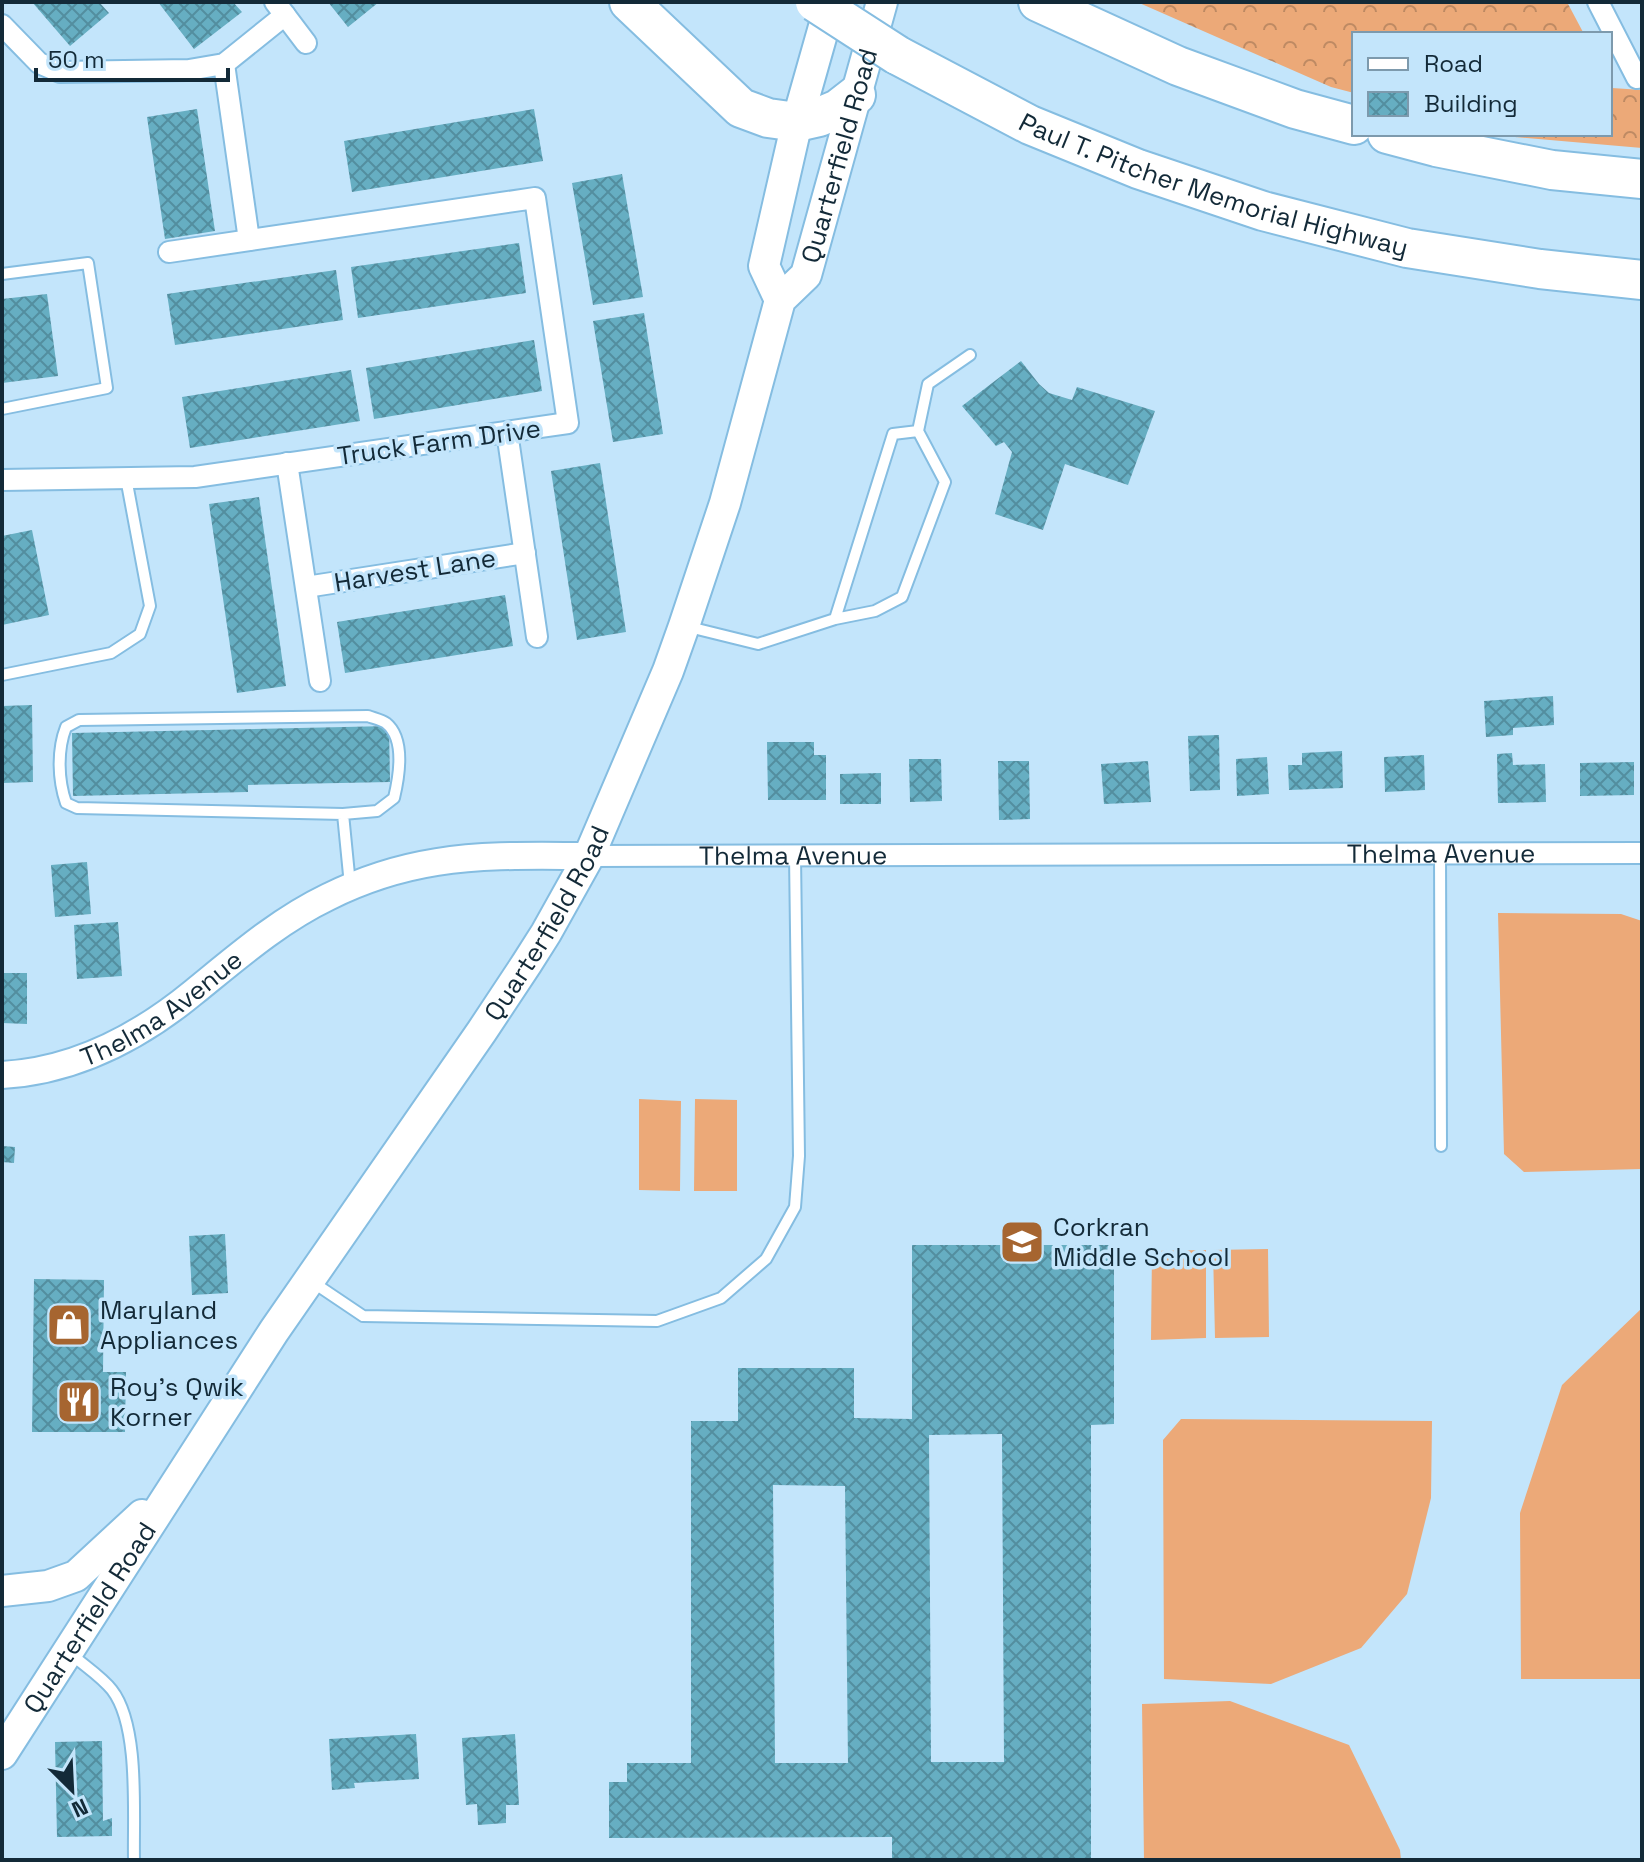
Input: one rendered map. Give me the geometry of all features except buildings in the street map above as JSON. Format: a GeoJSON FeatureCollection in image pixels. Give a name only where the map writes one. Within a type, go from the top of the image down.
{"type":"FeatureCollection","features":[{"type":"Feature","properties":{"kind":"highway"},"geometry":{"type":"LineString","coordinates":[[629,2],[741,108],[768,118],[797,122],[838,109],[856,95]]}},
{"type":"Feature","properties":{"kind":"highway","name":"Paul T. Pitcher Memorial Highway"},"geometry":{"type":"LineString","coordinates":[[815,2],[897,55],[1030,125],[1138,169],[1263,211],[1407,248],[1540,269],[1642,280]]}},
{"type":"Feature","properties":{"kind":"highway"},"geometry":{"type":"LineString","coordinates":[[1038,2],[1178,66],[1295,109],[1352,124]]}},
{"type":"Feature","properties":{"kind":"highway"},"geometry":{"type":"LineString","coordinates":[[1395,136],[1552,170],[1642,179]]}},
{"type":"Feature","properties":{"kind":"main road","name":"Quarterfield Road"},"geometry":{"type":"LineString","coordinates":[[780,300],[764,266],[797,122],[831,2]]}},
{"type":"Feature","properties":{"kind":"main road","name":"Quarterfield Road"},"geometry":{"type":"LineString","coordinates":[[2,1754],[274,1331],[512,986],[589,856],[684,626],[725,503],[780,300],[806,275],[882,2]]}},
{"type":"Feature","properties":{"kind":"main road","name":"Quarterfield Road"},"geometry":{"type":"LineString","coordinates":[[2,1591],[48,1586],[76,1576],[178,1480]]}},
{"type":"Feature","properties":{"kind":"street"},"geometry":{"type":"LineString","coordinates":[[1598,2],[1637,78]]}},
{"type":"Feature","properties":{"kind":"street"},"geometry":{"type":"LineString","coordinates":[[2,25],[39,63],[60,72],[189,70],[224,64],[280,8],[306,43]]}},
{"type":"Feature","properties":{"kind":"street"},"geometry":{"type":"LineString","coordinates":[[224,64],[249,240]]}},
{"type":"Feature","properties":{"kind":"street","name":"Truck Farm Drive"},"geometry":{"type":"LineString","coordinates":[[2,480],[195,477],[568,423],[535,198],[169,252]]}},
{"type":"Feature","properties":{"kind":"street"},"geometry":{"type":"LineString","coordinates":[[507,432],[537,637]]}},
{"type":"Feature","properties":{"kind":"street"},"geometry":{"type":"LineString","coordinates":[[287,463],[320,681]]}},
{"type":"Feature","properties":{"kind":"street","name":"Harvest Lane"},"geometry":{"type":"LineString","coordinates":[[306,587],[525,553]]}},
{"type":"Feature","properties":{"kind":"street","name":"Thelma Avenue"},"geometry":{"type":"LineString","coordinates":[[2,1075],[65,1066],[91,1056],[165,1014],[300,912],[351,887],[399,869],[439,861],[589,856],[1642,853]]}},
{"type":"Feature","properties":{"kind":"lane"},"geometry":{"type":"LineString","coordinates":[[2,274],[88,263],[107,388],[2,409]]}},
{"type":"Feature","properties":{"kind":"lane"},"geometry":{"type":"LineString","coordinates":[[684,626],[758,644],[835,619],[875,611],[902,597],[945,482],[918,431],[928,384],[970,355]]}},
{"type":"Feature","properties":{"kind":"lane"},"geometry":{"type":"LineString","coordinates":[[835,619],[893,434],[918,431]]}},
{"type":"Feature","properties":{"kind":"lane"},"geometry":{"type":"LineString","coordinates":[[2,675],[111,653],[140,634],[150,606],[126,478]]}},
{"type":"Feature","properties":{"kind":"lane"},"geometry":{"type":"LineString","coordinates":[[368,716],[385,722],[395,734],[401,768],[394,798],[377,811],[343,814],[77,808],[66,803],[62,790],[60,742],[66,727],[79,720],[368,716]]}},
{"type":"Feature","properties":{"kind":"lane"},"geometry":{"type":"LineString","coordinates":[[343,814],[351,887]]}},
{"type":"Feature","properties":{"kind":"lane"},"geometry":{"type":"LineString","coordinates":[[1440,854],[1441,1146]]}},
{"type":"Feature","properties":{"kind":"lane"},"geometry":{"type":"LineString","coordinates":[[310,1280],[363,1316],[657,1321],[721,1298],[766,1259],[795,1207],[799,1156],[795,856]]}},
{"type":"Feature","properties":{"kind":"lane"},"geometry":{"type":"LineString","coordinates":[[68,1651],[111,1689],[122,1706],[132,1748],[134,1860]]}},
{"type":"Feature","properties":{"kind":"green space"},"geometry":{"type":"Polygon","coordinates":[[[1137,2],[1567,2],[1583,32],[1352,32],[1352,92],[1331,87],[1137,2]]]}},
{"type":"Feature","properties":{"kind":"green space"},"geometry":{"type":"Polygon","coordinates":[[[1612,88],[1642,90],[1642,148],[1511,136],[1612,136],[1612,88]]]}},
{"type":"Feature","properties":{"kind":"green space"},"geometry":{"type":"Polygon","coordinates":[[[1498,913],[1621,914],[1642,921],[1642,1169],[1524,1172],[1504,1154],[1498,913]]]}},
{"type":"Feature","properties":{"kind":"green space"},"geometry":{"type":"Polygon","coordinates":[[[639,1099],[681,1101],[680,1191],[639,1190],[639,1099]]]}},
{"type":"Feature","properties":{"kind":"green space"},"geometry":{"type":"Polygon","coordinates":[[[695,1099],[737,1100],[737,1191],[694,1191],[695,1099]]]}},
{"type":"Feature","properties":{"kind":"green space"},"geometry":{"type":"Polygon","coordinates":[[[1268,1249],[1269,1337],[1215,1338],[1213,1250],[1268,1249]]]}},
{"type":"Feature","properties":{"kind":"green space"},"geometry":{"type":"Polygon","coordinates":[[[1206,1250],[1206,1338],[1151,1340],[1152,1251],[1206,1250]]]}},
{"type":"Feature","properties":{"kind":"green space"},"geometry":{"type":"Polygon","coordinates":[[[1642,1308],[1642,1679],[1521,1679],[1520,1513],[1562,1385],[1642,1308]]]}},
{"type":"Feature","properties":{"kind":"green space"},"geometry":{"type":"Polygon","coordinates":[[[1181,1419],[1432,1421],[1431,1498],[1407,1594],[1361,1648],[1271,1684],[1164,1679],[1163,1440],[1181,1419]]]}},
{"type":"Feature","properties":{"kind":"green space"},"geometry":{"type":"Polygon","coordinates":[[[1230,1701],[1349,1745],[1400,1850],[1401,1860],[1144,1860],[1142,1704],[1230,1701]]]}},
{"type":"Feature","properties":{"kind":"place","name":"Corkran Middle School"},"geometry":{"type":"Point","coordinates":[1022,1242]}},
{"type":"Feature","properties":{"kind":"place","name":"Maryland Appliances"},"geometry":{"type":"Point","coordinates":[69,1325]}},
{"type":"Feature","properties":{"kind":"place","name":"Roy's Qwik Korner"},"geometry":{"type":"Point","coordinates":[79,1402]}}]}
